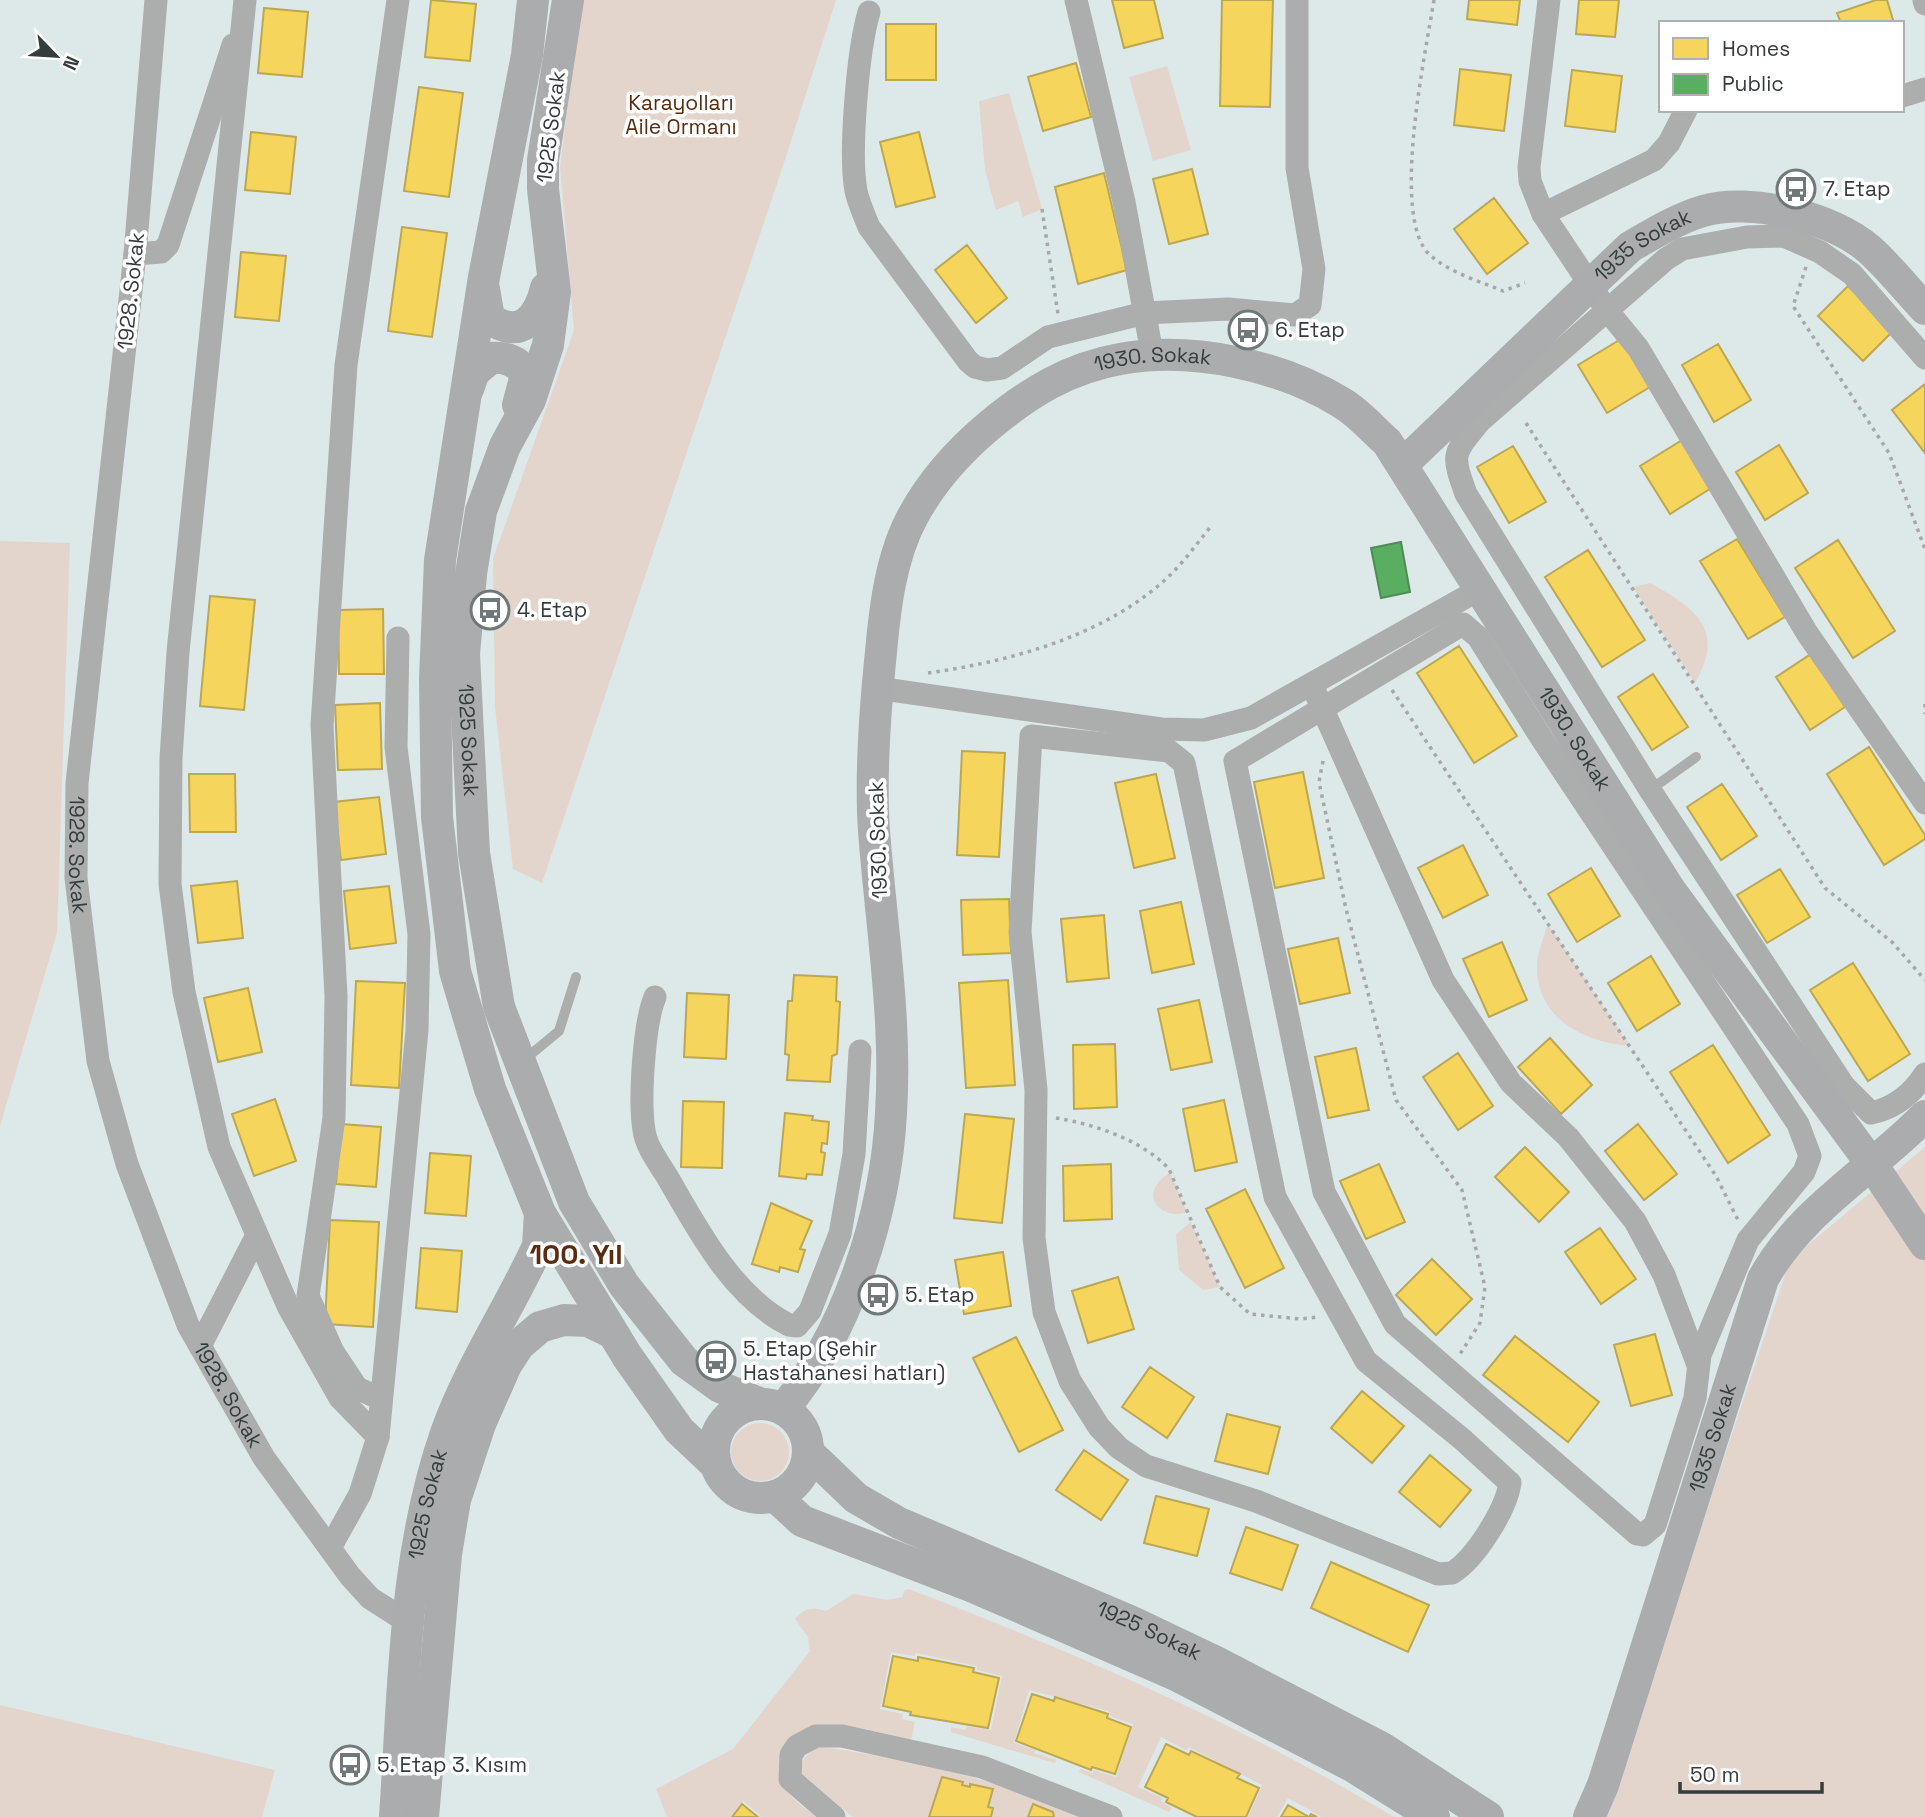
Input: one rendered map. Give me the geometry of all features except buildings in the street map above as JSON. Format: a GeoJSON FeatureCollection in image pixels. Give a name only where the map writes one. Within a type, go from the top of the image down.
{"type":"FeatureCollection","features":[{"type":"Feature","properties":{"kind":"main road","name":"1925 Sokak"},"geometry":{"type":"LineString","coordinates":[[533,0],[527,55],[463,401],[440,560],[435,679],[437,817],[456,971],[491,1089],[540,1213],[611,1332],[678,1430],[716,1465]]}},
{"type":"Feature","properties":{"kind":"main road","name":"1925 Sokak"},"geometry":{"type":"LineString","coordinates":[[568,0],[543,160],[555,292],[548,345],[530,401],[505,446],[481,511],[471,574],[464,668],[474,853],[499,1007],[574,1202],[624,1286],[684,1361],[720,1387],[771,1406]]}},
{"type":"Feature","properties":{"kind":"main road","name":"1935 Sokak"},"geometry":{"type":"LineString","coordinates":[[1402,465],[1598,297],[1630,247],[1670,225],[1705,211],[1749,206],[1795,214],[1821,242],[1869,249],[1925,309]]}},
{"type":"Feature","properties":{"kind":"main road"},"geometry":{"type":"LineString","coordinates":[[484,277],[489,318],[505,326],[528,324],[543,303],[547,285],[548,236]]}},
{"type":"Feature","properties":{"kind":"main road","name":"1930. Sokak"},"geometry":{"type":"LineString","coordinates":[[771,1406],[822,1357],[847,1301],[870,1233],[886,1158],[891,1113],[891,1023],[873,825],[877,688],[883,623],[896,559],[912,517],[937,480],[974,438],[1017,402],[1056,378],[1102,362],[1152,353],[1234,363],[1289,378],[1344,404],[1387,442],[1670,890],[1874,1166],[1925,1244]]}},
{"type":"Feature","properties":{"kind":"main road"},"geometry":{"type":"LineString","coordinates":[[463,401],[474,373],[491,358],[501,357],[521,366],[526,375],[505,446]]}},
{"type":"Feature","properties":{"kind":"main road","name":"1935 Sokak"},"geometry":{"type":"LineString","coordinates":[[1588,1817],[1603,1785],[1763,1279],[1779,1250],[1800,1226],[1874,1166],[1925,1116]]}},
{"type":"Feature","properties":{"kind":"main road","name":"1925 Sokak"},"geometry":{"type":"LineString","coordinates":[[395,1817],[406,1621],[418,1541],[447,1432],[538,1246],[540,1213]]}},
{"type":"Feature","properties":{"kind":"main road","name":"1925 Sokak"},"geometry":{"type":"LineString","coordinates":[[423,1817],[446,1554],[455,1500],[480,1424],[506,1365],[519,1345],[540,1327],[564,1320],[588,1321],[611,1332]]}},
{"type":"Feature","properties":{"kind":"main road"},"geometry":{"type":"LineString","coordinates":[[771,1406],[803,1427],[809,1454],[799,1480],[775,1496],[760,1499],[733,1489],[716,1465],[716,1436],[732,1413],[771,1406]]}},
{"type":"Feature","properties":{"kind":"main road","name":"1925 Sokak"},"geometry":{"type":"LineString","coordinates":[[809,1454],[856,1498],[899,1523],[1132,1622],[1216,1662],[1382,1748],[1488,1817]]}},
{"type":"Feature","properties":{"kind":"main road","name":"1925 Sokak"},"geometry":{"type":"LineString","coordinates":[[775,1496],[802,1521],[981,1591],[1145,1660],[1352,1766],[1434,1817]]}},
{"type":"Feature","properties":{"kind":"street","name":"1928. Sokak"},"geometry":{"type":"LineString","coordinates":[[156,0],[135,254],[77,783],[76,878],[98,1061],[131,1176],[188,1325],[264,1458],[330,1548],[370,1598],[406,1621]]}},
{"type":"Feature","properties":{"kind":"street"},"geometry":{"type":"LineString","coordinates":[[381,1399],[357,1388],[333,1352],[308,1296],[334,1118],[336,996],[322,725],[344,393],[398,0]]}},
{"type":"Feature","properties":{"kind":"street"},"geometry":{"type":"LineString","coordinates":[[1076,0],[1124,202],[1152,353]]}},
{"type":"Feature","properties":{"kind":"street"},"geometry":{"type":"LineString","coordinates":[[869,12],[862,36],[855,169],[856,189],[869,227],[968,361],[975,367],[1002,368],[1048,337],[1145,313],[1228,309],[1295,315],[1310,305],[1314,269],[1297,168],[1297,0]]}},
{"type":"Feature","properties":{"kind":"street"},"geometry":{"type":"LineString","coordinates":[[1549,0],[1529,167],[1535,198],[1598,297],[1638,348],[1807,633],[1925,803]]}},
{"type":"Feature","properties":{"kind":"street"},"geometry":{"type":"LineString","coordinates":[[135,254],[161,252],[168,245],[223,67],[244,10]]}},
{"type":"Feature","properties":{"kind":"street"},"geometry":{"type":"LineString","coordinates":[[244,10],[178,652],[171,758],[170,884],[184,992],[219,1147],[288,1306],[340,1398],[378,1437]]}},
{"type":"Feature","properties":{"kind":"street"},"geometry":{"type":"LineString","coordinates":[[1904,95],[1925,89]]}},
{"type":"Feature","properties":{"kind":"street"},"geometry":{"type":"LineString","coordinates":[[1543,214],[1654,160],[1669,143],[1685,112]]}},
{"type":"Feature","properties":{"kind":"street"},"geometry":{"type":"LineString","coordinates":[[1821,242],[1925,358]]}},
{"type":"Feature","properties":{"kind":"street"},"geometry":{"type":"LineString","coordinates":[[1598,297],[1480,421],[1459,447],[1455,461],[1466,494],[1650,790],[1844,1086],[1871,1113],[1886,1110],[1915,1090],[1925,1074]]}},
{"type":"Feature","properties":{"kind":"street"},"geometry":{"type":"LineString","coordinates":[[877,688],[1161,729],[1204,730],[1251,718],[1480,589]]}},
{"type":"Feature","properties":{"kind":"street"},"geometry":{"type":"LineString","coordinates":[[1463,624],[1478,637],[1542,739],[1798,1124],[1810,1156],[1804,1172],[1748,1240],[1698,1364],[1695,1398],[1655,1525],[1643,1535],[1637,1534],[1395,1324],[1324,1192],[1235,761],[1326,717],[1381,673],[1463,624]]}},
{"type":"Feature","properties":{"kind":"street"},"geometry":{"type":"LineString","coordinates":[[330,1548],[360,1494],[378,1437],[417,1030],[419,934],[396,747],[398,638]]}},
{"type":"Feature","properties":{"kind":"street"},"geometry":{"type":"LineString","coordinates":[[1312,685],[1443,980],[1511,1083],[1568,1137],[1635,1221],[1664,1276],[1698,1364]]}},
{"type":"Feature","properties":{"kind":"street"},"geometry":{"type":"LineString","coordinates":[[1031,736],[1169,751],[1184,763],[1275,1197],[1366,1361],[1462,1439],[1510,1483],[1508,1497],[1477,1549],[1452,1573],[1438,1574],[1256,1501],[1146,1466],[1119,1448],[1099,1427],[1070,1381],[1044,1312],[1034,1238],[1036,1090],[1020,932],[1031,736],[1034,711]]}},
{"type":"Feature","properties":{"kind":"street"},"geometry":{"type":"LineString","coordinates":[[655,997],[647,1015],[643,1102],[644,1132],[649,1145],[711,1249],[750,1295],[789,1325],[796,1326],[810,1311],[841,1234],[854,1154],[860,1051]]}},
{"type":"Feature","properties":{"kind":"street"},"geometry":{"type":"LineString","coordinates":[[854,1154],[886,1158]]}},
{"type":"Feature","properties":{"kind":"street"},"geometry":{"type":"LineString","coordinates":[[200,1346],[257,1235]]}},
{"type":"Feature","properties":{"kind":"street"},"geometry":{"type":"LineString","coordinates":[[834,1817],[790,1779],[791,1755],[797,1746],[807,1739],[842,1736],[982,1767],[1111,1817]]}},
{"type":"Feature","properties":{"kind":"lane"},"geometry":{"type":"LineString","coordinates":[[1650,790],[1696,757]]}},
{"type":"Feature","properties":{"kind":"lane"},"geometry":{"type":"LineString","coordinates":[[520,1063],[559,1031],[569,1009],[576,977]]}},
{"type":"Feature","properties":{"kind":"path"},"geometry":{"type":"LineString","coordinates":[[1434,0],[1414,132],[1410,200],[1419,236],[1429,255],[1460,274],[1503,291],[1525,283]]}},
{"type":"Feature","properties":{"kind":"path"},"geometry":{"type":"LineString","coordinates":[[1042,209],[1060,333]]}},
{"type":"Feature","properties":{"kind":"path"},"geometry":{"type":"LineString","coordinates":[[1821,242],[1793,306],[1889,453],[1925,548]]}},
{"type":"Feature","properties":{"kind":"path"},"geometry":{"type":"LineString","coordinates":[[1526,423],[1825,888],[1892,942],[1925,980]]}},
{"type":"Feature","properties":{"kind":"path"},"geometry":{"type":"LineString","coordinates":[[919,674],[972,667],[1026,652],[1110,618],[1157,587],[1212,525]]}},
{"type":"Feature","properties":{"kind":"path"},"geometry":{"type":"LineString","coordinates":[[1381,673],[1716,1176],[1748,1240]]}},
{"type":"Feature","properties":{"kind":"path"},"geometry":{"type":"LineString","coordinates":[[1925,704],[1925,714]]}},
{"type":"Feature","properties":{"kind":"path"},"geometry":{"type":"LineString","coordinates":[[1326,717],[1320,782],[1346,909],[1396,1100],[1462,1190],[1485,1287],[1480,1323],[1449,1370]]}},
{"type":"Feature","properties":{"kind":"path"},"geometry":{"type":"LineString","coordinates":[[1035,1115],[1083,1122],[1155,1154],[1169,1169],[1220,1287],[1250,1314],[1301,1319],[1340,1315]]}},
{"type":"Feature","properties":{"kind":"green space","name":"Karayolları Aile Ormanı"},"geometry":{"type":"Polygon","coordinates":[[[581,0],[836,0],[783,166],[542,883],[513,869],[495,707],[493,559],[574,330],[560,167],[581,0]]]}},
{"type":"Feature","properties":{"kind":"green space"},"geometry":{"type":"Polygon","coordinates":[[[1167,66],[1191,150],[1153,161],[1129,77],[1167,66]]]}},
{"type":"Feature","properties":{"kind":"green space"},"geometry":{"type":"Polygon","coordinates":[[[1009,93],[1042,209],[1023,217],[1018,201],[996,210],[985,170],[979,101],[1009,93]]]}},
{"type":"Feature","properties":{"kind":"green space"},"geometry":{"type":"Polygon","coordinates":[[[0,541],[70,543],[57,933],[0,1126],[0,541]]]}},
{"type":"Feature","properties":{"kind":"green space"},"geometry":{"type":"Polygon","coordinates":[[[1650,583],[1693,612],[1707,635],[1708,649],[1704,665],[1695,683],[1633,587],[1650,583]]]}},
{"type":"Feature","properties":{"kind":"green space"},"geometry":{"type":"Polygon","coordinates":[[[1548,924],[1630,1046],[1613,1044],[1580,1033],[1554,1014],[1539,984],[1537,966],[1539,950],[1548,924]]]}},
{"type":"Feature","properties":{"kind":"green space"},"geometry":{"type":"Polygon","coordinates":[[[1925,1147],[1925,1817],[1604,1817],[1790,1260],[1925,1147]]]}},
{"type":"Feature","properties":{"kind":"green space"},"geometry":{"type":"Polygon","coordinates":[[[1170,1172],[1187,1212],[1166,1212],[1153,1198],[1158,1182],[1170,1172]]]}},
{"type":"Feature","properties":{"kind":"green space"},"geometry":{"type":"Polygon","coordinates":[[[1191,1222],[1220,1287],[1203,1290],[1179,1270],[1176,1234],[1191,1222]]]}},
{"type":"Feature","properties":{"kind":"green space"},"geometry":{"type":"Polygon","coordinates":[[[760,1423],[771,1425],[784,1436],[789,1452],[787,1463],[776,1476],[760,1481],[749,1479],[736,1468],[731,1452],[733,1441],[744,1428],[760,1423]]]}},
{"type":"Feature","properties":{"kind":"green space"},"geometry":{"type":"Polygon","coordinates":[[[909,1589],[1157,1692],[1277,1751],[1394,1817],[1322,1817],[1288,1798],[1277,1817],[1248,1817],[1262,1785],[1189,1747],[1186,1750],[1161,1737],[1138,1787],[1163,1798],[1161,1801],[1172,1808],[1169,1812],[1079,1772],[1080,1769],[1093,1773],[1094,1770],[1116,1777],[1133,1724],[1112,1717],[1108,1711],[1029,1690],[1014,1743],[1057,1760],[1054,1763],[951,1732],[951,1727],[965,1730],[967,1726],[991,1730],[1002,1676],[977,1670],[977,1666],[916,1653],[915,1656],[891,1652],[880,1709],[903,1714],[902,1719],[915,1722],[911,1740],[837,1725],[818,1726],[802,1731],[789,1741],[782,1758],[781,1778],[788,1793],[817,1817],[762,1817],[743,1801],[730,1817],[667,1817],[656,1789],[733,1749],[810,1651],[808,1637],[795,1619],[798,1615],[809,1609],[826,1611],[853,1594],[888,1600],[902,1597],[905,1590],[909,1589]]]}},
{"type":"Feature","properties":{"kind":"green space"},"geometry":{"type":"Polygon","coordinates":[[[0,1705],[275,1770],[262,1817],[0,1817],[0,1705]]]}},
{"type":"Feature","properties":{"kind":"green space"},"geometry":{"type":"Polygon","coordinates":[[[820,1747],[925,1765],[1027,1793],[1094,1817],[853,1817],[801,1775],[801,1765],[805,1758],[820,1747]]]}},
{"type":"Feature","properties":{"kind":"place","name":"7. Etap"},"geometry":{"type":"Point","coordinates":[1796,189]}},
{"type":"Feature","properties":{"kind":"place","name":"6. Etap"},"geometry":{"type":"Point","coordinates":[1248,330]}},
{"type":"Feature","properties":{"kind":"place","name":"4. Etap"},"geometry":{"type":"Point","coordinates":[490,610]}},
{"type":"Feature","properties":{"kind":"place","name":"5. Etap"},"geometry":{"type":"Point","coordinates":[878,1295]}},
{"type":"Feature","properties":{"kind":"place","name":"5. Etap (Şehir Hastahanesi hatları)"},"geometry":{"type":"Point","coordinates":[716,1361]}},
{"type":"Feature","properties":{"kind":"place","name":"5. Etap 3. Kısım"},"geometry":{"type":"Point","coordinates":[350,1765]}},
{"type":"Feature","properties":{"kind":"district","name":"100. Yıl"},"geometry":{"type":"Point","coordinates":[576,1254]}}]}
